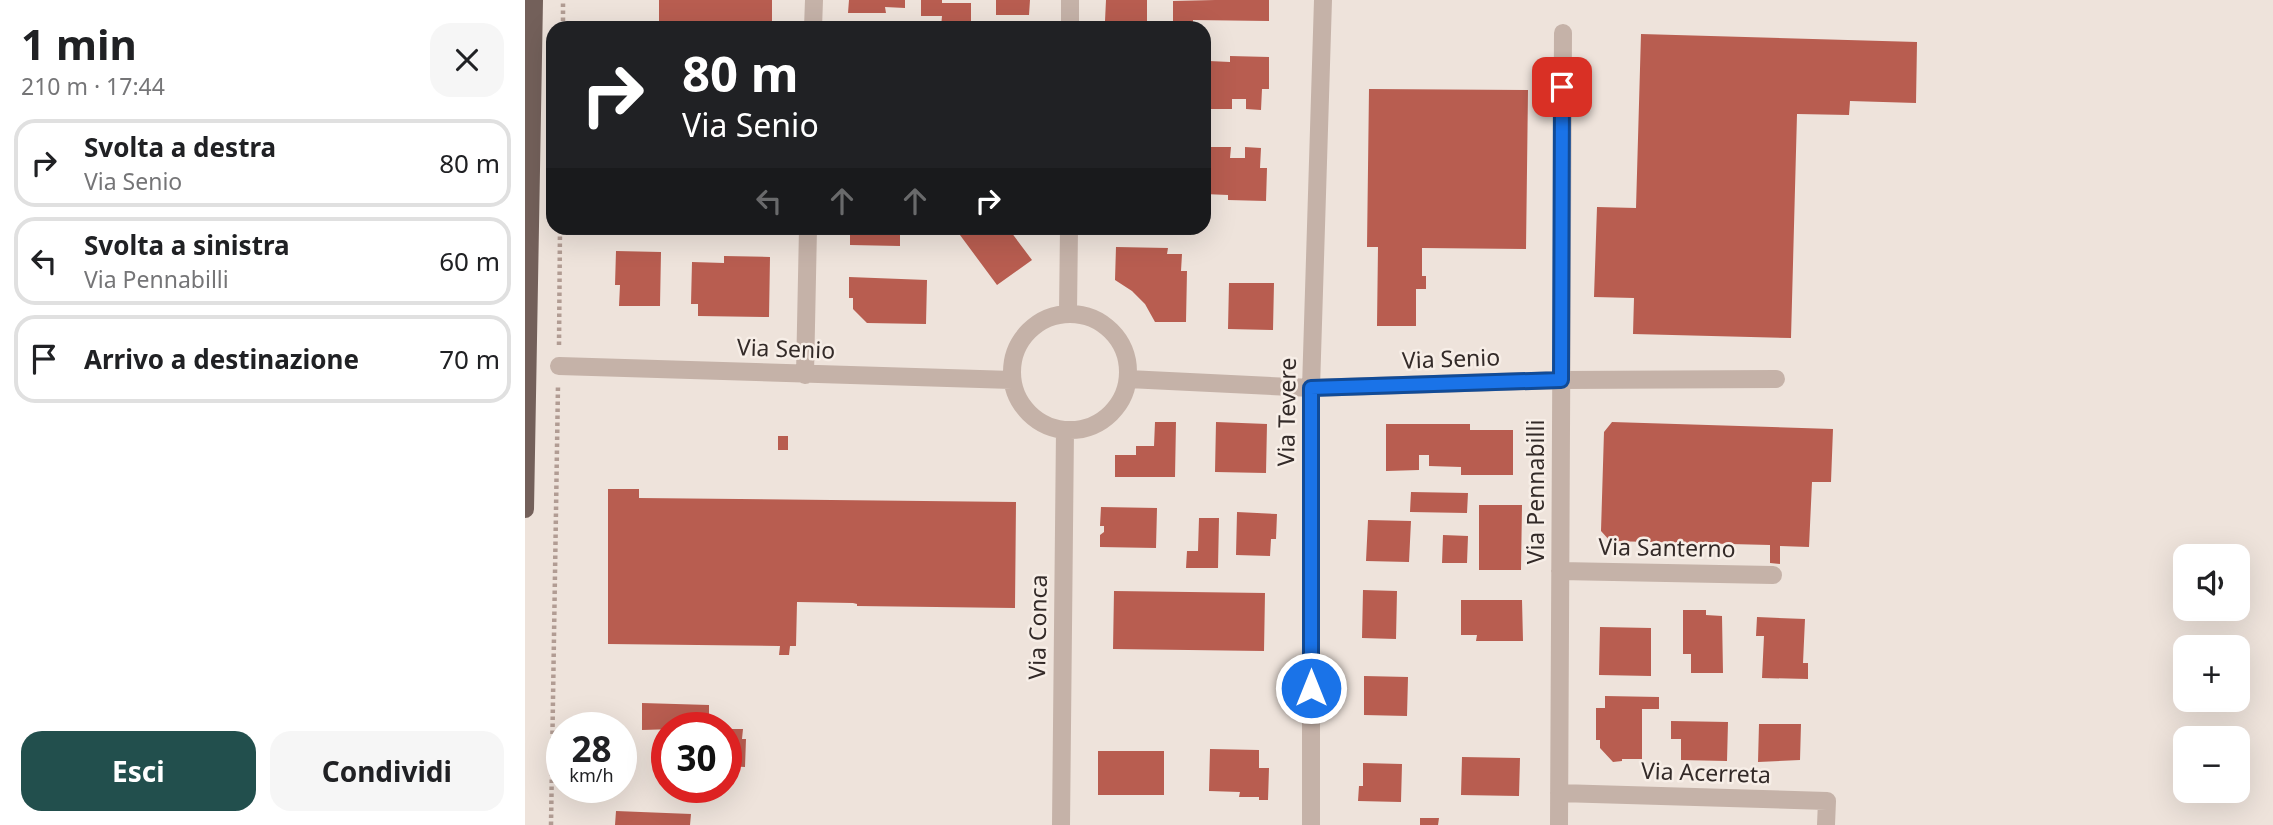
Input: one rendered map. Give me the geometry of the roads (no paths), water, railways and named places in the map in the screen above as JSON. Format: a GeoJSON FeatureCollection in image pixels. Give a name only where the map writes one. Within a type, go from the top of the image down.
{"type":"FeatureCollection","features":[{"type":"Feature","properties":{"kind":"main road"},"geometry":{"type":"LineString","coordinates":[[525,509],[529,32],[534,0]]}},
{"type":"Feature","properties":{"kind":"street"},"geometry":{"type":"LineString","coordinates":[[813,21],[814,0]]}},
{"type":"Feature","properties":{"kind":"street"},"geometry":{"type":"LineString","coordinates":[[1070,0],[1070,21]]}},
{"type":"Feature","properties":{"kind":"street","name":"Via Tevere"},"geometry":{"type":"LineString","coordinates":[[1311,825],[1311,388],[1323,0]]}},
{"type":"Feature","properties":{"kind":"street","name":"Via Pennabilli"},"geometry":{"type":"LineString","coordinates":[[1559,825],[1563,33]]}},
{"type":"Feature","properties":{"kind":"street"},"geometry":{"type":"LineString","coordinates":[[805,375],[809,235]]}},
{"type":"Feature","properties":{"kind":"street"},"geometry":{"type":"LineString","coordinates":[[1068,313],[1069,235]]}},
{"type":"Feature","properties":{"kind":"street"},"geometry":{"type":"LineString","coordinates":[[1068,313],[1089,316],[1106,325],[1120,341],[1127,359],[1128,379],[1123,397],[1113,412],[1099,423],[1083,429],[1065,430],[1046,425],[1030,414],[1018,398],[1012,380],[1012,360],[1019,342],[1032,327],[1049,317],[1068,313]]}},
{"type":"Feature","properties":{"kind":"street","name":"Via Senio"},"geometry":{"type":"LineString","coordinates":[[559,366],[1012,380]]}},
{"type":"Feature","properties":{"kind":"street","name":"Via Senio"},"geometry":{"type":"LineString","coordinates":[[1128,379],[1311,388],[1561,380],[1776,379]]}},
{"type":"Feature","properties":{"kind":"street","name":"Via Conca"},"geometry":{"type":"LineString","coordinates":[[1061,825],[1065,430]]}},
{"type":"Feature","properties":{"kind":"street","name":"Via Santerno"},"geometry":{"type":"LineString","coordinates":[[1560,571],[1773,575]]}},
{"type":"Feature","properties":{"kind":"street","name":"Via Acerreta"},"geometry":{"type":"LineString","coordinates":[[1559,793],[1827,801],[1826,825]]}}]}
